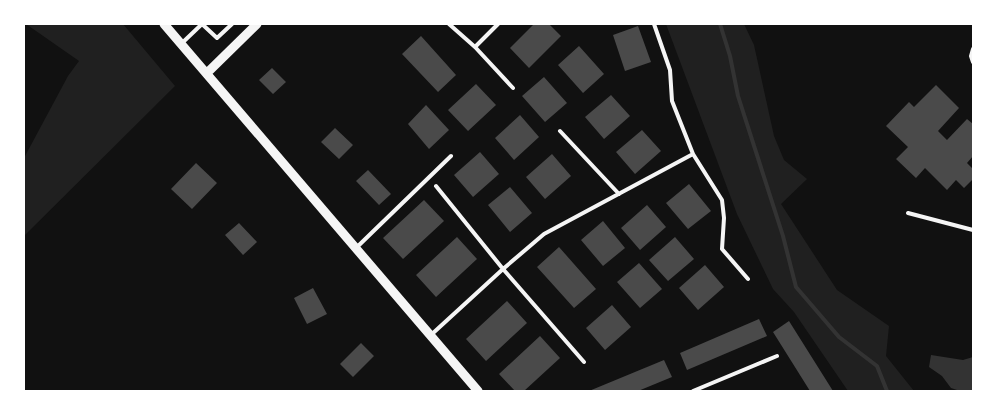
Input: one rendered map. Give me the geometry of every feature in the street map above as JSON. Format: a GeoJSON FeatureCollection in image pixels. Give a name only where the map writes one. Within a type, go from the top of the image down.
{"type":"FeatureCollection","features":[{"type":"Feature","properties":{"kind":"street"},"geometry":{"type":"LineString","coordinates":[[164,24],[478,391]]}},
{"type":"Feature","properties":{"kind":"street"},"geometry":{"type":"LineString","coordinates":[[207,73],[255,25]]}},
{"type":"Feature","properties":{"kind":"lane"},"geometry":{"type":"LineString","coordinates":[[181,44],[202,24],[216,38],[232,24]]}},
{"type":"Feature","properties":{"kind":"lane"},"geometry":{"type":"LineString","coordinates":[[449,24],[475,47],[513,88]]}},
{"type":"Feature","properties":{"kind":"lane"},"geometry":{"type":"LineString","coordinates":[[475,47],[498,24]]}},
{"type":"Feature","properties":{"kind":"lane"},"geometry":{"type":"LineString","coordinates":[[654,24],[670,70],[672,101],[693,154],[722,200],[724,218],[722,250],[748,279]]}},
{"type":"Feature","properties":{"kind":"lane"},"geometry":{"type":"LineString","coordinates":[[973,50],[971,56],[973,62]]}},
{"type":"Feature","properties":{"kind":"lane"},"geometry":{"type":"LineString","coordinates":[[560,131],[619,194]]}},
{"type":"Feature","properties":{"kind":"lane"},"geometry":{"type":"LineString","coordinates":[[430,336],[502,269],[544,234],[693,154]]}},
{"type":"Feature","properties":{"kind":"lane"},"geometry":{"type":"LineString","coordinates":[[356,248],[451,156]]}},
{"type":"Feature","properties":{"kind":"lane"},"geometry":{"type":"LineString","coordinates":[[436,186],[502,269],[584,362]]}},
{"type":"Feature","properties":{"kind":"lane"},"geometry":{"type":"LineString","coordinates":[[908,214],[973,230]]}},
{"type":"Feature","properties":{"kind":"lane"},"geometry":{"type":"LineString","coordinates":[[692,391],[776,356]]}},
{"type":"Feature","properties":{"kind":"shaded area"},"geometry":{"type":"Polygon","coordinates":[[[26,24],[123,24],[175,86],[24,236],[24,158],[68,76],[79,61],[26,24]]]}},
{"type":"Feature","properties":{"kind":"shaded area"},"geometry":{"type":"Polygon","coordinates":[[[666,24],[744,24],[754,45],[774,136],[784,160],[807,179],[781,204],[837,290],[889,326],[886,356],[914,391],[848,391],[794,312],[773,289],[737,214],[666,24]]]}},
{"type":"Feature","properties":{"kind":"shaded area"},"geometry":{"type":"Polygon","coordinates":[[[931,355],[963,360],[973,357],[973,391],[960,391],[951,388],[942,376],[929,367],[931,355]]]}},
{"type":"Feature","properties":{"kind":"building"},"geometry":{"type":"Polygon","coordinates":[[[534,24],[549,24],[561,36],[529,68],[510,48],[534,24]]]}},
{"type":"Feature","properties":{"kind":"building"},"geometry":{"type":"Polygon","coordinates":[[[638,26],[651,62],[625,71],[613,35],[638,26]]]}},
{"type":"Feature","properties":{"kind":"building"},"geometry":{"type":"Polygon","coordinates":[[[421,36],[456,75],[438,92],[402,54],[421,36]]]}},
{"type":"Feature","properties":{"kind":"building"},"geometry":{"type":"Polygon","coordinates":[[[579,46],[604,74],[583,93],[558,65],[579,46]]]}},
{"type":"Feature","properties":{"kind":"building"},"geometry":{"type":"Polygon","coordinates":[[[272,68],[286,82],[273,94],[259,80],[272,68]]]}},
{"type":"Feature","properties":{"kind":"building"},"geometry":{"type":"Polygon","coordinates":[[[544,77],[567,103],[545,122],[522,96],[544,77]]]}},
{"type":"Feature","properties":{"kind":"building"},"geometry":{"type":"Polygon","coordinates":[[[476,84],[496,105],[468,131],[448,110],[476,84]]]}},
{"type":"Feature","properties":{"kind":"building"},"geometry":{"type":"Polygon","coordinates":[[[936,85],[959,108],[938,131],[947,140],[967,119],[973,124],[973,156],[967,163],[973,169],[973,179],[964,188],[956,180],[947,190],[925,168],[916,178],[896,159],[908,147],[886,126],[909,102],[914,107],[936,85]]]}},
{"type":"Feature","properties":{"kind":"building"},"geometry":{"type":"Polygon","coordinates":[[[611,95],[630,116],[604,139],[585,117],[611,95]]]}},
{"type":"Feature","properties":{"kind":"building"},"geometry":{"type":"Polygon","coordinates":[[[426,105],[449,130],[429,149],[408,124],[426,105]]]}},
{"type":"Feature","properties":{"kind":"building"},"geometry":{"type":"Polygon","coordinates":[[[520,115],[539,137],[514,160],[495,138],[520,115]]]}},
{"type":"Feature","properties":{"kind":"building"},"geometry":{"type":"Polygon","coordinates":[[[335,128],[353,145],[339,159],[321,142],[335,128]]]}},
{"type":"Feature","properties":{"kind":"building"},"geometry":{"type":"Polygon","coordinates":[[[642,130],[661,151],[635,174],[616,152],[642,130]]]}},
{"type":"Feature","properties":{"kind":"building"},"geometry":{"type":"Polygon","coordinates":[[[480,152],[499,174],[473,197],[454,175],[480,152]]]}},
{"type":"Feature","properties":{"kind":"building"},"geometry":{"type":"Polygon","coordinates":[[[552,154],[571,176],[545,199],[526,177],[552,154]]]}},
{"type":"Feature","properties":{"kind":"building"},"geometry":{"type":"Polygon","coordinates":[[[196,163],[217,183],[192,209],[171,189],[196,163]]]}},
{"type":"Feature","properties":{"kind":"building"},"geometry":{"type":"Polygon","coordinates":[[[368,170],[391,194],[379,205],[356,181],[368,170]]]}},
{"type":"Feature","properties":{"kind":"building"},"geometry":{"type":"Polygon","coordinates":[[[689,184],[711,211],[688,229],[666,203],[689,184]]]}},
{"type":"Feature","properties":{"kind":"building"},"geometry":{"type":"Polygon","coordinates":[[[510,187],[532,213],[510,232],[488,205],[510,187]]]}},
{"type":"Feature","properties":{"kind":"building"},"geometry":{"type":"Polygon","coordinates":[[[424,200],[444,221],[403,259],[383,238],[424,200]]]}},
{"type":"Feature","properties":{"kind":"building"},"geometry":{"type":"Polygon","coordinates":[[[647,205],[666,227],[640,250],[621,228],[647,205]]]}},
{"type":"Feature","properties":{"kind":"building"},"geometry":{"type":"Polygon","coordinates":[[[603,221],[625,248],[603,266],[581,240],[603,221]]]}},
{"type":"Feature","properties":{"kind":"building"},"geometry":{"type":"Polygon","coordinates":[[[239,223],[257,242],[243,255],[225,235],[239,223]]]}},
{"type":"Feature","properties":{"kind":"building"},"geometry":{"type":"Polygon","coordinates":[[[457,237],[477,259],[436,297],[416,275],[457,237]]]}},
{"type":"Feature","properties":{"kind":"building"},"geometry":{"type":"Polygon","coordinates":[[[675,237],[694,259],[668,281],[649,260],[675,237]]]}},
{"type":"Feature","properties":{"kind":"building"},"geometry":{"type":"Polygon","coordinates":[[[559,247],[596,289],[574,308],[537,267],[559,247]]]}},
{"type":"Feature","properties":{"kind":"building"},"geometry":{"type":"Polygon","coordinates":[[[639,263],[662,289],[640,308],[617,282],[639,263]]]}},
{"type":"Feature","properties":{"kind":"building"},"geometry":{"type":"Polygon","coordinates":[[[705,265],[724,287],[698,310],[679,288],[705,265]]]}},
{"type":"Feature","properties":{"kind":"building"},"geometry":{"type":"Polygon","coordinates":[[[313,288],[327,314],[307,324],[294,298],[313,288]]]}},
{"type":"Feature","properties":{"kind":"building"},"geometry":{"type":"Polygon","coordinates":[[[507,301],[527,323],[486,361],[466,339],[507,301]]]}},
{"type":"Feature","properties":{"kind":"building"},"geometry":{"type":"Polygon","coordinates":[[[612,305],[631,327],[605,350],[586,328],[612,305]]]}},
{"type":"Feature","properties":{"kind":"building"},"geometry":{"type":"Polygon","coordinates":[[[759,319],[767,336],[687,370],[680,353],[759,319]]]}},
{"type":"Feature","properties":{"kind":"building"},"geometry":{"type":"Polygon","coordinates":[[[789,321],[833,391],[810,391],[773,332],[789,321]]]}},
{"type":"Feature","properties":{"kind":"building"},"geometry":{"type":"Polygon","coordinates":[[[540,336],[560,358],[524,391],[515,391],[499,374],[540,336]]]}},
{"type":"Feature","properties":{"kind":"building"},"geometry":{"type":"Polygon","coordinates":[[[361,343],[374,356],[353,377],[340,364],[361,343]]]}},
{"type":"Feature","properties":{"kind":"building"},"geometry":{"type":"Polygon","coordinates":[[[664,360],[672,377],[638,391],[589,391],[664,360]]]}},
{"type":"Feature","properties":{"kind":"waterway"},"geometry":{"type":"LineString","coordinates":[[720,24],[730,56],[738,96],[783,236],[796,287],[839,337],[877,366],[887,391]]}}]}
